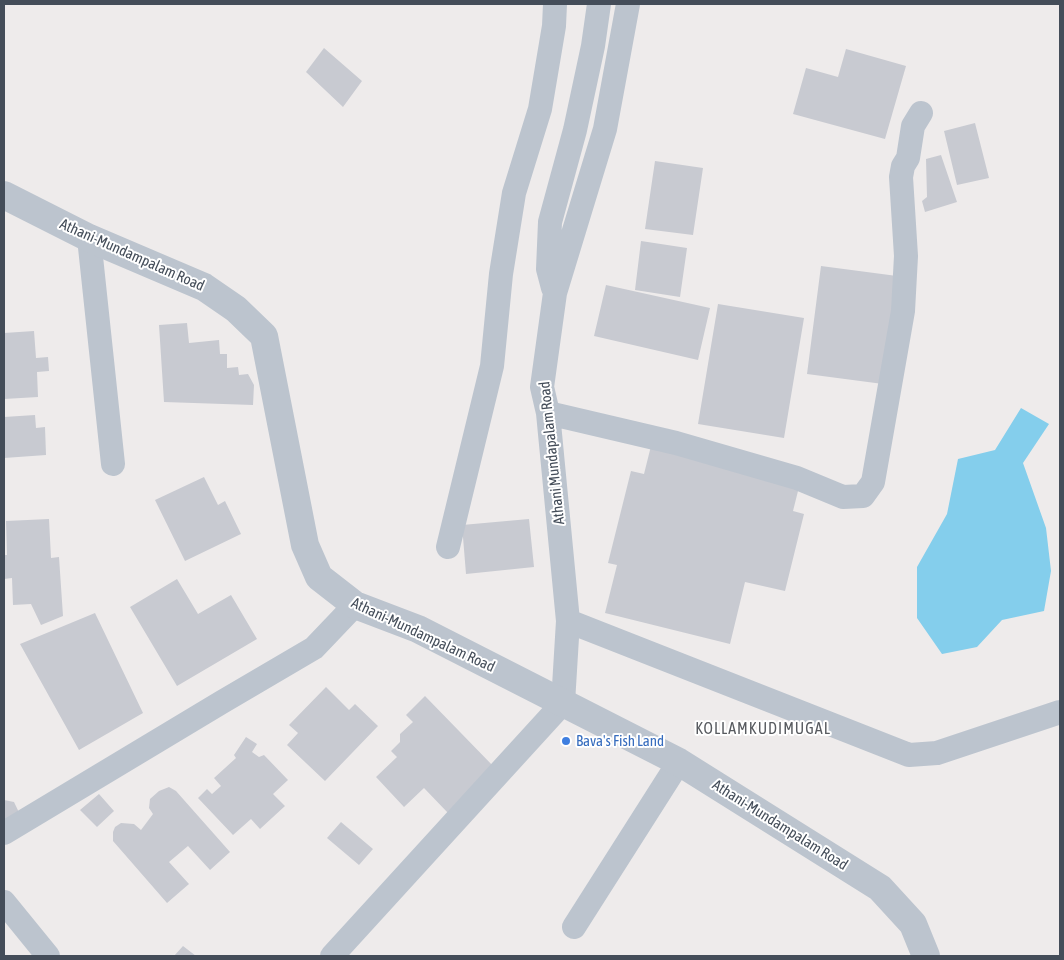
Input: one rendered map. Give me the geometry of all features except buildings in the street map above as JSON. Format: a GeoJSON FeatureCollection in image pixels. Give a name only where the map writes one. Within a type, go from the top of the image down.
{"type":"FeatureCollection","features":[{"type":"Feature","properties":{"kind":"street"},"geometry":{"type":"LineString","coordinates":[[448,547],[492,366],[501,274],[514,193],[540,109],[554,26],[555,4]]}},
{"type":"Feature","properties":{"kind":"street"},"geometry":{"type":"LineString","coordinates":[[555,293],[548,269],[550,222],[575,130],[593,46],[599,4]]}},
{"type":"Feature","properties":{"kind":"street","name":"Athani Mundapalam Road"},"geometry":{"type":"LineString","coordinates":[[563,703],[568,620],[548,413],[542,387],[555,293],[605,128],[628,4]]}},
{"type":"Feature","properties":{"kind":"street"},"geometry":{"type":"LineString","coordinates":[[548,413],[676,442],[797,478],[843,497],[863,496],[873,482],[903,311],[906,256],[901,177],[903,166],[908,158],[913,126],[921,113]]}},
{"type":"Feature","properties":{"kind":"street","name":"Athani-Mundampalam Road"},"geometry":{"type":"LineString","coordinates":[[4,195],[89,238],[204,287],[236,309],[264,336],[305,545],[319,577],[355,605],[418,629],[679,762],[880,888],[913,924],[926,956]]}},
{"type":"Feature","properties":{"kind":"street"},"geometry":{"type":"LineString","coordinates":[[89,238],[113,464]]}},
{"type":"Feature","properties":{"kind":"street"},"geometry":{"type":"LineString","coordinates":[[4,833],[314,648],[355,605]]}},
{"type":"Feature","properties":{"kind":"street"},"geometry":{"type":"LineString","coordinates":[[568,620],[909,755],[937,753],[1060,712]]}},
{"type":"Feature","properties":{"kind":"street"},"geometry":{"type":"LineString","coordinates":[[332,956],[563,703]]}},
{"type":"Feature","properties":{"kind":"street"},"geometry":{"type":"LineString","coordinates":[[574,927],[679,762]]}},
{"type":"Feature","properties":{"kind":"street"},"geometry":{"type":"LineString","coordinates":[[4,902],[48,956]]}},
{"type":"Feature","properties":{"kind":"water"},"geometry":{"type":"Polygon","coordinates":[[[1021,408],[1049,424],[1023,463],[1046,528],[1051,571],[1044,611],[1002,620],[977,647],[942,654],[917,618],[917,567],[947,514],[958,459],[995,450],[1021,408]]]}},
{"type":"Feature","properties":{"kind":"place","name":"Bava's Fish Land"},"geometry":{"type":"Point","coordinates":[566,741]}},
{"type":"Feature","properties":{"kind":"district","name":"KOLLAMKUDIMUGAL"},"geometry":{"type":"Point","coordinates":[763,729]}}]}
